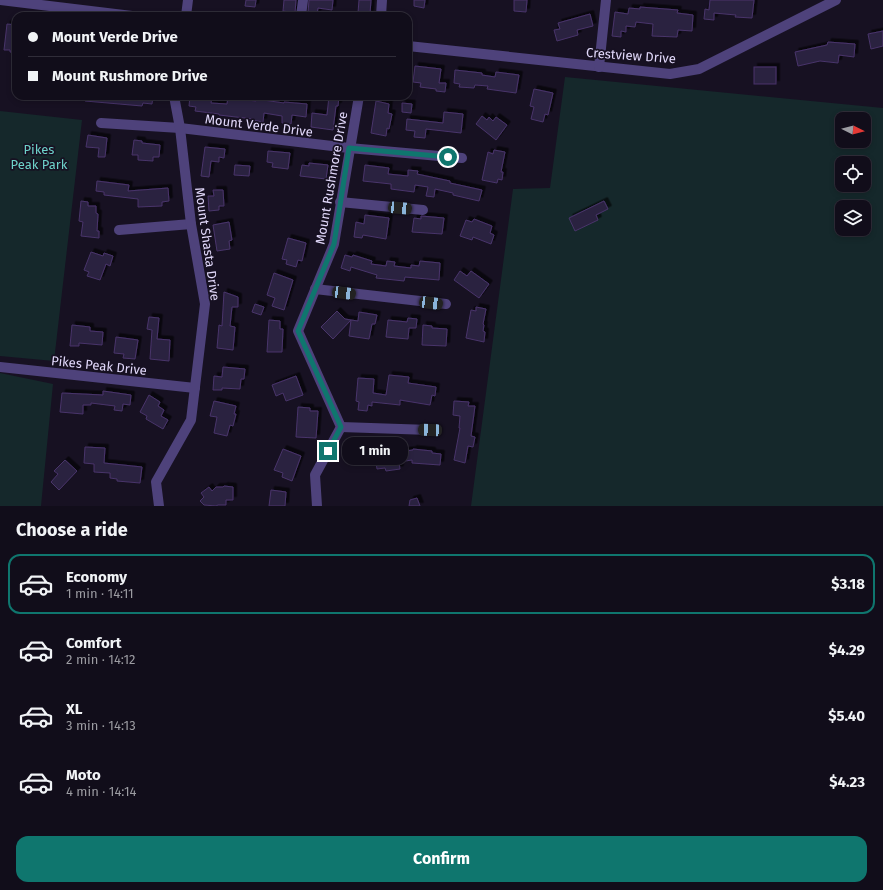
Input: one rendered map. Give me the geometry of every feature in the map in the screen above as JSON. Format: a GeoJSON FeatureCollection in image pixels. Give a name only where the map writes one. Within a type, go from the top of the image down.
{"type":"FeatureCollection","features":[{"type":"Feature","properties":{"kind":"street"},"geometry":{"type":"LineString","coordinates":[[0,0],[99,12]]}},
{"type":"Feature","properties":{"kind":"street"},"geometry":{"type":"LineString","coordinates":[[186,12],[188,0]]}},
{"type":"Feature","properties":{"kind":"street"},"geometry":{"type":"LineString","coordinates":[[301,12],[302,0]]}},
{"type":"Feature","properties":{"kind":"street"},"geometry":{"type":"LineString","coordinates":[[381,12],[382,0]]}},
{"type":"Feature","properties":{"kind":"street"},"geometry":{"type":"LineString","coordinates":[[599,67],[606,0]]}},
{"type":"Feature","properties":{"kind":"street","name":"Crestview Drive"},"geometry":{"type":"LineString","coordinates":[[412,46],[670,74],[699,69],[836,0]]}},
{"type":"Feature","properties":{"kind":"street","name":"Mount Shasta Drive"},"geometry":{"type":"LineString","coordinates":[[160,506],[156,482],[191,420],[205,304],[191,224],[180,128],[175,100]]}},
{"type":"Feature","properties":{"kind":"street","name":"Mount Rushmore Drive"},"geometry":{"type":"LineString","coordinates":[[341,427],[298,331],[334,244],[358,100]]}},
{"type":"Feature","properties":{"kind":"street","name":"Mount Verde Drive"},"geometry":{"type":"LineString","coordinates":[[101,123],[180,128],[349,148],[462,158]]}},
{"type":"Feature","properties":{"kind":"street"},"geometry":{"type":"LineString","coordinates":[[340,202],[423,210]]}},
{"type":"Feature","properties":{"kind":"street"},"geometry":{"type":"LineString","coordinates":[[119,230],[191,224]]}},
{"type":"Feature","properties":{"kind":"street"},"geometry":{"type":"LineString","coordinates":[[315,289],[446,304]]}},
{"type":"Feature","properties":{"kind":"street","name":"Pikes Peak Drive"},"geometry":{"type":"LineString","coordinates":[[0,367],[195,388]]}},
{"type":"Feature","properties":{"kind":"street"},"geometry":{"type":"LineString","coordinates":[[317,506],[315,475],[341,427],[430,430]]}},
{"type":"Feature","properties":{"kind":"green space"},"geometry":{"type":"Polygon","coordinates":[[[565,77],[883,108],[883,506],[471,506],[513,189],[550,188],[565,77]]]}},
{"type":"Feature","properties":{"kind":"green space","name":"Pikes Peak Park"},"geometry":{"type":"Polygon","coordinates":[[[0,111],[82,120],[54,361],[0,356],[0,111]]]}},
{"type":"Feature","properties":{"kind":"green space"},"geometry":{"type":"Polygon","coordinates":[[[0,373],[53,384],[41,506],[0,506],[0,373]]]}},
{"type":"Feature","properties":{"kind":"building"},"geometry":{"type":"Polygon","coordinates":[[[246,0],[256,0],[255,7],[245,6],[246,0]]]}},
{"type":"Feature","properties":{"kind":"building"},"geometry":{"type":"Polygon","coordinates":[[[284,0],[296,0],[295,12],[283,11],[284,0]]]}},
{"type":"Feature","properties":{"kind":"building"},"geometry":{"type":"Polygon","coordinates":[[[309,0],[333,0],[332,10],[318,8],[317,12],[308,12],[309,0]]]}},
{"type":"Feature","properties":{"kind":"building"},"geometry":{"type":"Polygon","coordinates":[[[359,0],[371,0],[370,12],[358,12],[359,0]]]}},
{"type":"Feature","properties":{"kind":"building"},"geometry":{"type":"Polygon","coordinates":[[[414,0],[425,0],[424,8],[414,6],[414,0]]]}},
{"type":"Feature","properties":{"kind":"building"},"geometry":{"type":"Polygon","coordinates":[[[514,0],[527,0],[526,12],[514,11],[514,0]]]}},
{"type":"Feature","properties":{"kind":"building"},"geometry":{"type":"Polygon","coordinates":[[[710,0],[754,0],[752,18],[735,17],[736,15],[714,13],[714,20],[704,19],[705,9],[709,10],[710,0]]]}},
{"type":"Feature","properties":{"kind":"building"},"geometry":{"type":"Polygon","coordinates":[[[640,7],[678,10],[677,13],[693,15],[692,31],[678,30],[677,37],[652,36],[653,24],[636,22],[635,27],[626,26],[626,32],[621,31],[621,37],[612,36],[615,12],[628,14],[629,8],[640,9],[640,7]]]}},
{"type":"Feature","properties":{"kind":"building"},"geometry":{"type":"Polygon","coordinates":[[[590,14],[593,26],[577,30],[578,35],[557,41],[554,30],[560,29],[558,23],[590,14]]]}},
{"type":"Feature","properties":{"kind":"building"},"geometry":{"type":"Polygon","coordinates":[[[7,24],[12,25],[12,52],[10,52],[10,50],[4,50],[7,24]]]}},
{"type":"Feature","properties":{"kind":"building"},"geometry":{"type":"Polygon","coordinates":[[[883,31],[883,46],[871,49],[868,34],[883,31]]]}},
{"type":"Feature","properties":{"kind":"building"},"geometry":{"type":"Polygon","coordinates":[[[828,42],[855,44],[854,57],[839,55],[838,63],[820,61],[798,66],[795,52],[827,45],[828,42]]]}},
{"type":"Feature","properties":{"kind":"building"},"geometry":{"type":"Polygon","coordinates":[[[415,66],[441,69],[439,83],[446,83],[445,92],[420,87],[421,83],[413,82],[415,66]]]}},
{"type":"Feature","properties":{"kind":"building"},"geometry":{"type":"Polygon","coordinates":[[[754,67],[776,67],[776,84],[754,84],[754,67]]]}},
{"type":"Feature","properties":{"kind":"building"},"geometry":{"type":"Polygon","coordinates":[[[455,70],[482,73],[482,75],[495,77],[496,72],[519,75],[516,93],[487,89],[488,86],[475,85],[474,88],[459,87],[460,84],[454,83],[455,70]]]}},
{"type":"Feature","properties":{"kind":"building"},"geometry":{"type":"Polygon","coordinates":[[[534,89],[553,93],[548,115],[545,114],[543,122],[531,119],[534,107],[530,106],[534,89]]]}},
{"type":"Feature","properties":{"kind":"building"},"geometry":{"type":"Polygon","coordinates":[[[152,100],[152,104],[143,103],[142,106],[85,101],[152,100]]]}},
{"type":"Feature","properties":{"kind":"building"},"geometry":{"type":"Polygon","coordinates":[[[190,100],[211,100],[211,103],[227,104],[228,100],[263,100],[307,104],[306,117],[292,115],[291,124],[282,123],[282,116],[264,113],[263,122],[253,119],[195,111],[196,107],[189,106],[190,100]]]}},
{"type":"Feature","properties":{"kind":"building"},"geometry":{"type":"Polygon","coordinates":[[[329,100],[339,100],[338,106],[336,106],[333,130],[311,127],[312,113],[327,115],[329,100]]]}},
{"type":"Feature","properties":{"kind":"building"},"geometry":{"type":"Polygon","coordinates":[[[376,101],[389,104],[388,113],[392,114],[386,136],[371,133],[376,101]]]}},
{"type":"Feature","properties":{"kind":"building"},"geometry":{"type":"Polygon","coordinates":[[[402,103],[412,104],[411,113],[402,112],[402,103]]]}},
{"type":"Feature","properties":{"kind":"building"},"geometry":{"type":"Polygon","coordinates":[[[444,112],[463,114],[461,133],[426,129],[425,138],[414,137],[415,131],[406,130],[407,119],[443,123],[444,112]]]}},
{"type":"Feature","properties":{"kind":"building"},"geometry":{"type":"Polygon","coordinates":[[[482,116],[487,120],[489,117],[493,121],[496,117],[507,125],[496,140],[476,124],[482,116]]]}},
{"type":"Feature","properties":{"kind":"building"},"geometry":{"type":"Polygon","coordinates":[[[88,135],[107,138],[105,157],[98,157],[99,148],[86,147],[88,135]]]}},
{"type":"Feature","properties":{"kind":"building"},"geometry":{"type":"Polygon","coordinates":[[[134,140],[142,141],[142,143],[160,145],[159,157],[153,157],[153,161],[138,160],[138,155],[132,155],[134,140]]]}},
{"type":"Feature","properties":{"kind":"building"},"geometry":{"type":"Polygon","coordinates":[[[205,147],[225,149],[224,158],[219,157],[219,162],[211,161],[209,177],[201,176],[205,147]]]}},
{"type":"Feature","properties":{"kind":"building"},"geometry":{"type":"Polygon","coordinates":[[[494,150],[505,152],[501,172],[503,172],[502,180],[498,179],[497,183],[482,180],[488,152],[493,154],[494,150]]]}},
{"type":"Feature","properties":{"kind":"building"},"geometry":{"type":"Polygon","coordinates":[[[268,151],[290,153],[288,169],[272,167],[273,163],[267,162],[268,151]]]}},
{"type":"Feature","properties":{"kind":"building"},"geometry":{"type":"Polygon","coordinates":[[[309,163],[328,165],[326,179],[300,176],[302,165],[309,166],[309,163]]]}},
{"type":"Feature","properties":{"kind":"building"},"geometry":{"type":"Polygon","coordinates":[[[235,165],[250,166],[249,176],[234,175],[235,165]]]}},
{"type":"Feature","properties":{"kind":"building"},"geometry":{"type":"Polygon","coordinates":[[[365,165],[389,168],[388,174],[408,176],[408,170],[418,171],[417,174],[482,190],[479,201],[435,189],[434,197],[426,196],[428,187],[415,185],[414,192],[391,189],[391,184],[363,181],[365,165]]]}},
{"type":"Feature","properties":{"kind":"building"},"geometry":{"type":"Polygon","coordinates":[[[97,181],[129,185],[128,191],[168,188],[169,201],[162,202],[162,206],[138,207],[138,199],[104,195],[104,192],[96,191],[97,181]]]}},
{"type":"Feature","properties":{"kind":"building"},"geometry":{"type":"Polygon","coordinates":[[[213,190],[223,190],[224,206],[219,206],[219,210],[209,211],[208,196],[214,196],[213,190]]]}},
{"type":"Feature","properties":{"kind":"building"},"geometry":{"type":"Polygon","coordinates":[[[81,201],[88,202],[88,206],[96,206],[96,213],[98,214],[97,231],[99,231],[99,238],[81,236],[83,222],[79,221],[81,201]]]}},
{"type":"Feature","properties":{"kind":"building"},"geometry":{"type":"Polygon","coordinates":[[[604,201],[608,209],[596,215],[598,220],[575,231],[569,218],[604,201]]]}},
{"type":"Feature","properties":{"kind":"building"},"geometry":{"type":"Polygon","coordinates":[[[365,215],[389,218],[386,239],[363,235],[362,238],[354,237],[356,222],[364,224],[365,215]]]}},
{"type":"Feature","properties":{"kind":"building"},"geometry":{"type":"Polygon","coordinates":[[[421,216],[444,218],[442,234],[412,232],[414,218],[421,219],[421,216]]]}},
{"type":"Feature","properties":{"kind":"building"},"geometry":{"type":"Polygon","coordinates":[[[474,219],[492,226],[490,233],[494,235],[491,244],[473,237],[472,240],[460,236],[466,220],[472,222],[474,219]]]}},
{"type":"Feature","properties":{"kind":"building"},"geometry":{"type":"Polygon","coordinates":[[[229,222],[232,240],[229,241],[230,249],[217,251],[213,225],[229,222]]]}},
{"type":"Feature","properties":{"kind":"building"},"geometry":{"type":"Polygon","coordinates":[[[288,238],[306,243],[302,261],[298,260],[296,267],[286,264],[287,260],[282,259],[288,238]]]}},
{"type":"Feature","properties":{"kind":"building"},"geometry":{"type":"Polygon","coordinates":[[[91,252],[103,256],[104,253],[113,256],[110,266],[106,264],[100,280],[87,276],[89,272],[84,270],[91,252]]]}},
{"type":"Feature","properties":{"kind":"building"},"geometry":{"type":"Polygon","coordinates":[[[345,255],[352,257],[353,255],[372,261],[371,264],[386,266],[387,261],[395,262],[394,266],[411,268],[411,265],[419,266],[420,261],[440,263],[439,280],[405,277],[404,281],[376,278],[377,275],[351,267],[350,271],[341,268],[345,255]]]}},
{"type":"Feature","properties":{"kind":"building"},"geometry":{"type":"Polygon","coordinates":[[[460,271],[467,276],[471,271],[489,284],[479,298],[454,280],[460,271]]]}},
{"type":"Feature","properties":{"kind":"building"},"geometry":{"type":"Polygon","coordinates":[[[274,273],[293,280],[284,310],[272,306],[275,298],[267,295],[274,273]]]}},
{"type":"Feature","properties":{"kind":"building"},"geometry":{"type":"Polygon","coordinates":[[[224,292],[238,297],[238,307],[232,307],[230,326],[235,327],[233,350],[217,348],[219,325],[222,326],[224,292]]]}},
{"type":"Feature","properties":{"kind":"building"},"geometry":{"type":"Polygon","coordinates":[[[255,304],[264,307],[261,315],[252,312],[255,304]]]}},
{"type":"Feature","properties":{"kind":"building"},"geometry":{"type":"Polygon","coordinates":[[[476,307],[486,309],[483,324],[483,331],[485,332],[484,342],[466,338],[471,310],[476,311],[476,307]]]}},
{"type":"Feature","properties":{"kind":"building"},"geometry":{"type":"Polygon","coordinates":[[[337,311],[345,319],[351,320],[333,339],[321,327],[337,311]]]}},
{"type":"Feature","properties":{"kind":"building"},"geometry":{"type":"Polygon","coordinates":[[[359,312],[377,315],[375,324],[372,324],[369,339],[349,336],[351,320],[358,321],[359,312]]]}},
{"type":"Feature","properties":{"kind":"building"},"geometry":{"type":"Polygon","coordinates":[[[149,317],[159,318],[157,339],[170,340],[169,361],[150,359],[152,330],[147,329],[149,317]]]}},
{"type":"Feature","properties":{"kind":"building"},"geometry":{"type":"Polygon","coordinates":[[[408,318],[417,319],[416,328],[409,328],[408,339],[386,337],[388,320],[407,322],[408,318]]]}},
{"type":"Feature","properties":{"kind":"building"},"geometry":{"type":"Polygon","coordinates":[[[269,320],[280,321],[280,329],[283,329],[282,352],[267,352],[269,320]]]}},
{"type":"Feature","properties":{"kind":"building"},"geometry":{"type":"Polygon","coordinates":[[[72,325],[90,327],[90,331],[103,332],[102,345],[79,343],[79,346],[70,346],[72,325]]]}},
{"type":"Feature","properties":{"kind":"building"},"geometry":{"type":"Polygon","coordinates":[[[423,325],[432,326],[432,328],[447,329],[446,346],[422,345],[423,325]]]}},
{"type":"Feature","properties":{"kind":"building"},"geometry":{"type":"Polygon","coordinates":[[[116,337],[138,340],[135,359],[123,358],[124,354],[114,353],[116,337]]]}},
{"type":"Feature","properties":{"kind":"building"},"geometry":{"type":"Polygon","coordinates":[[[223,367],[245,369],[244,379],[241,379],[240,389],[222,388],[222,390],[213,390],[214,376],[222,377],[223,367]]]}},
{"type":"Feature","properties":{"kind":"building"},"geometry":{"type":"Polygon","coordinates":[[[389,375],[409,377],[408,383],[436,387],[435,396],[432,395],[430,405],[400,400],[400,405],[372,402],[372,406],[368,405],[367,411],[358,410],[359,402],[356,401],[358,378],[374,379],[373,393],[386,395],[389,375]]]}},
{"type":"Feature","properties":{"kind":"building"},"geometry":{"type":"Polygon","coordinates":[[[296,376],[303,395],[286,401],[283,393],[276,396],[272,385],[296,376]]]}},
{"type":"Feature","properties":{"kind":"building"},"geometry":{"type":"Polygon","coordinates":[[[103,391],[131,395],[130,405],[123,404],[122,411],[114,410],[115,406],[91,403],[91,405],[83,405],[83,414],[60,412],[62,393],[103,395],[103,391]]]}},
{"type":"Feature","properties":{"kind":"building"},"geometry":{"type":"Polygon","coordinates":[[[149,395],[160,402],[158,406],[164,410],[161,416],[168,420],[163,429],[146,419],[147,416],[140,412],[149,395]]]}},
{"type":"Feature","properties":{"kind":"building"},"geometry":{"type":"Polygon","coordinates":[[[214,401],[236,406],[233,426],[230,425],[227,436],[214,433],[217,417],[210,416],[214,401]]]}},
{"type":"Feature","properties":{"kind":"building"},"geometry":{"type":"Polygon","coordinates":[[[454,401],[469,402],[468,406],[475,406],[471,436],[475,437],[473,447],[468,446],[465,463],[454,460],[460,428],[460,416],[453,415],[454,401]]]}},
{"type":"Feature","properties":{"kind":"building"},"geometry":{"type":"Polygon","coordinates":[[[298,407],[310,408],[310,411],[318,411],[316,438],[296,437],[298,407]]]}},
{"type":"Feature","properties":{"kind":"building"},"geometry":{"type":"Polygon","coordinates":[[[85,447],[105,448],[104,463],[142,467],[140,483],[117,481],[117,479],[110,478],[110,473],[94,472],[94,464],[84,463],[85,447]]]}},
{"type":"Feature","properties":{"kind":"building"},"geometry":{"type":"Polygon","coordinates":[[[283,449],[301,456],[292,481],[282,477],[283,473],[274,470],[283,449]]]}},
{"type":"Feature","properties":{"kind":"building"},"geometry":{"type":"Polygon","coordinates":[[[397,449],[397,452],[413,449],[432,451],[432,453],[441,454],[440,465],[412,463],[412,460],[399,462],[400,469],[386,471],[385,468],[377,469],[375,455],[384,454],[384,451],[397,449]]]}},
{"type":"Feature","properties":{"kind":"building"},"geometry":{"type":"Polygon","coordinates":[[[65,460],[77,471],[59,490],[51,482],[58,474],[54,471],[65,460]]]}},
{"type":"Feature","properties":{"kind":"building"},"geometry":{"type":"Polygon","coordinates":[[[209,487],[212,491],[216,487],[233,487],[233,500],[226,500],[226,505],[204,505],[200,501],[204,497],[201,493],[209,487]]]}},
{"type":"Feature","properties":{"kind":"building"},"geometry":{"type":"Polygon","coordinates":[[[271,490],[286,492],[285,506],[269,506],[271,490]]]}},
{"type":"Feature","properties":{"kind":"building"},"geometry":{"type":"Polygon","coordinates":[[[417,498],[420,506],[409,506],[410,500],[417,498]]]}},
{"type":"Feature","properties":{"kind":"route"},"geometry":{"type":"LineString","coordinates":[[328,451],[341,427],[298,331],[334,244],[349,148],[448,157]]}}]}
